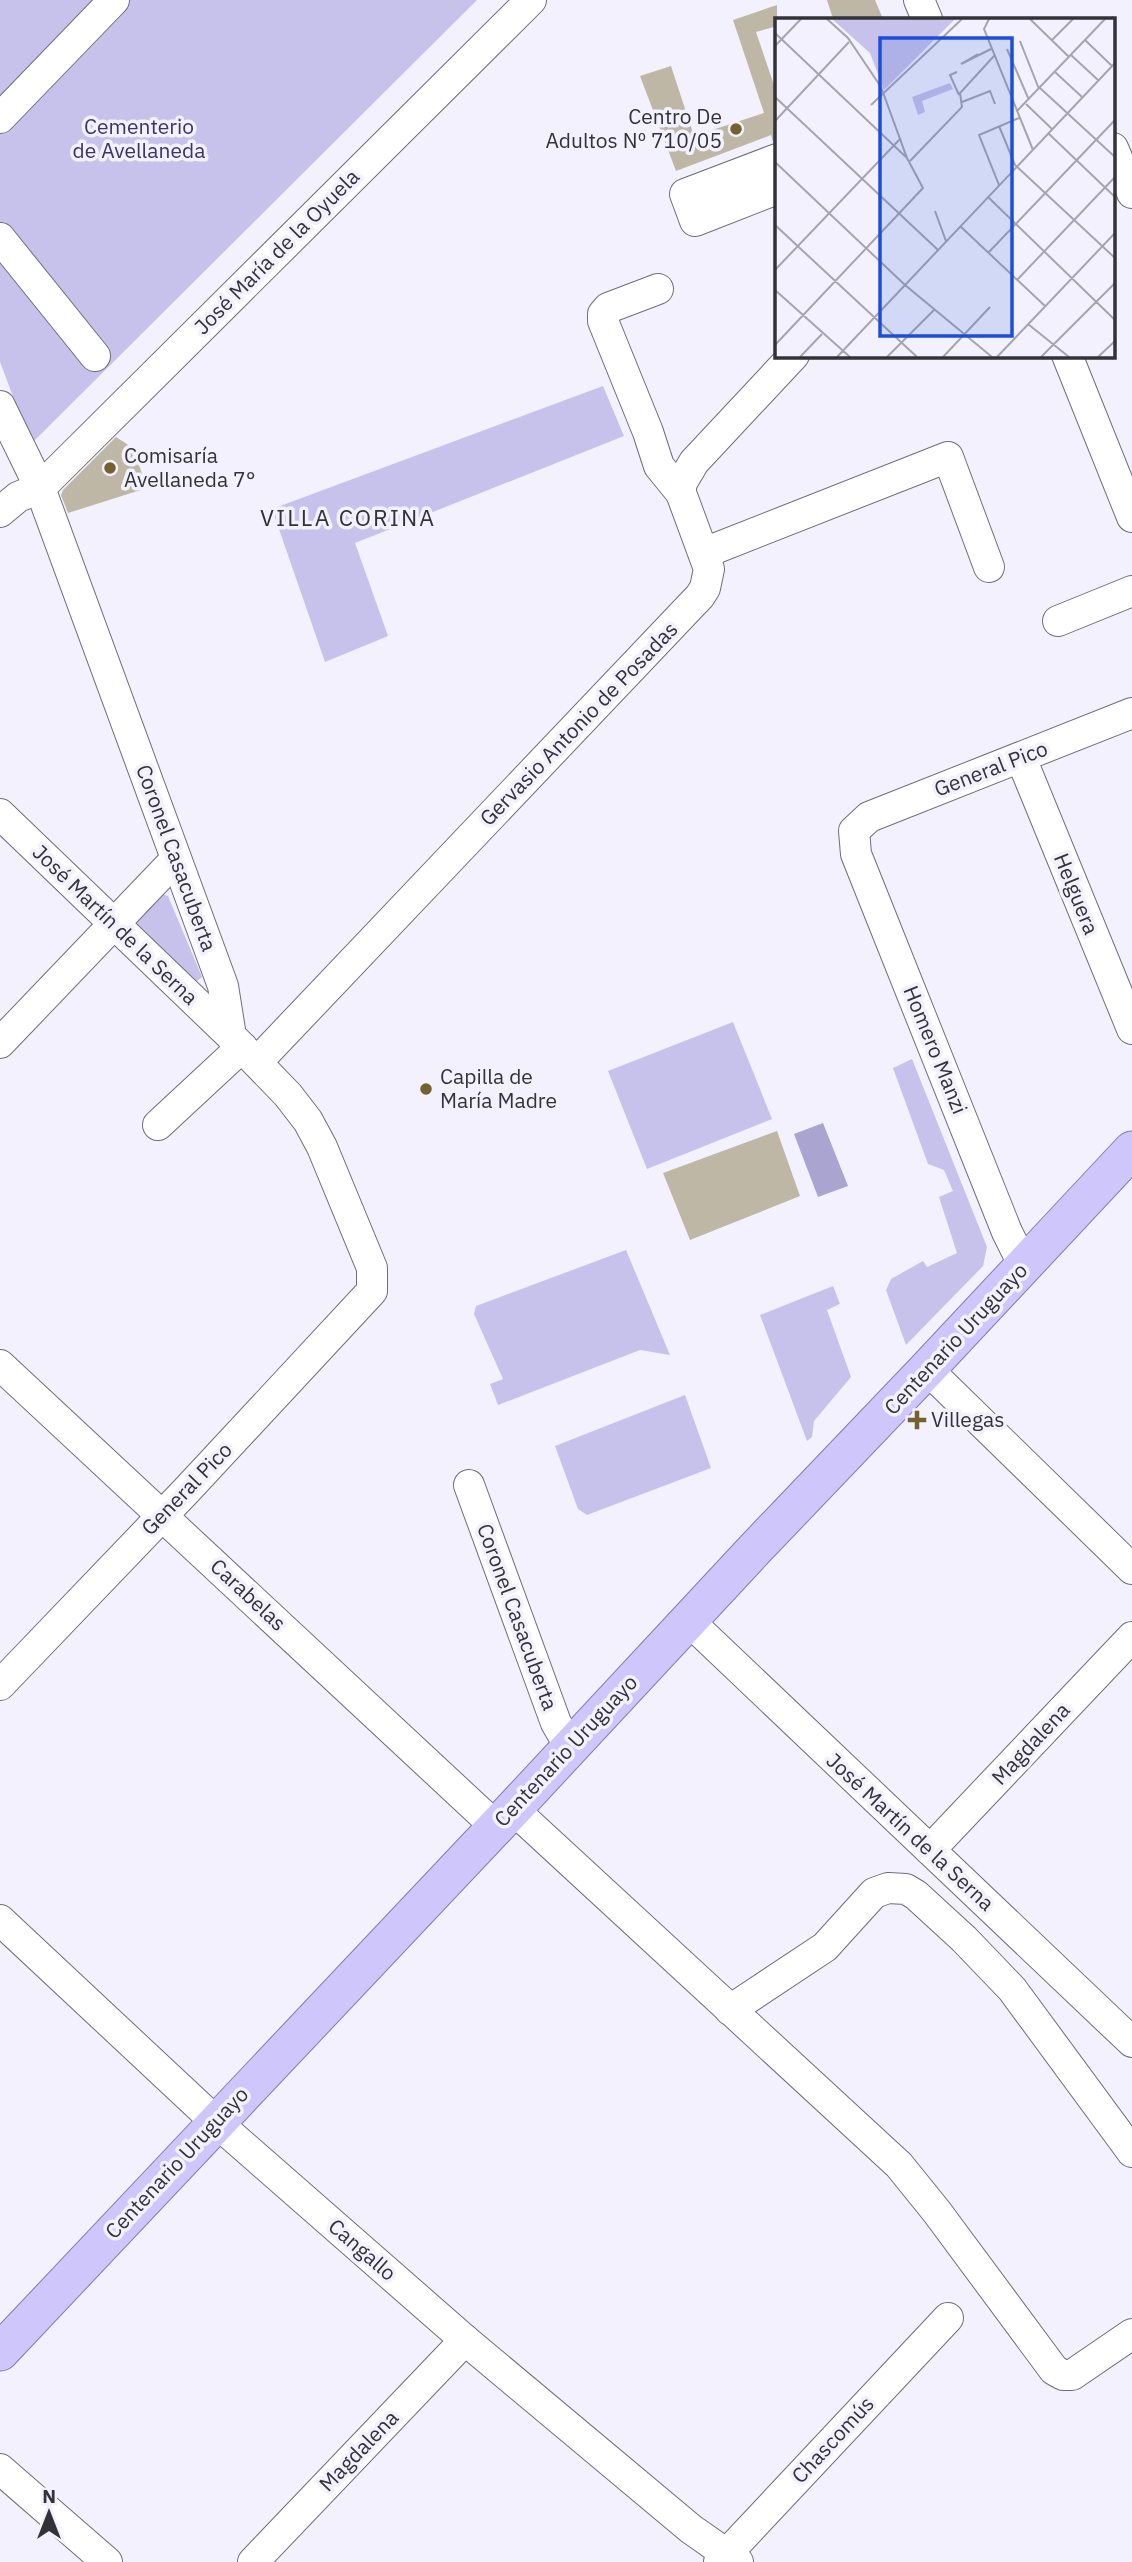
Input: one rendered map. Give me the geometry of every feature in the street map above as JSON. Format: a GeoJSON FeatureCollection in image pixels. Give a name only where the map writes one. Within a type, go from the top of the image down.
{"type":"FeatureCollection","features":[{"type":"Feature","properties":{"kind":"main road","name":"Centenario Uruguayo"},"geometry":{"type":"LineString","coordinates":[[0,2352],[1132,1150]]}},
{"type":"Feature","properties":{"kind":"street"},"geometry":{"type":"LineString","coordinates":[[0,118],[114,0]]}},
{"type":"Feature","properties":{"kind":"street","name":"José María de la Oyuela"},"geometry":{"type":"LineString","coordinates":[[23,492],[507,0]]}},
{"type":"Feature","properties":{"kind":"street","name":"José María de la Oyuela"},"geometry":{"type":"LineString","coordinates":[[23,492],[531,0]]}},
{"type":"Feature","properties":{"kind":"street"},"geometry":{"type":"LineString","coordinates":[[919,0],[927,18]]}},
{"type":"Feature","properties":{"kind":"street"},"geometry":{"type":"LineString","coordinates":[[1114,150],[1132,193]]}},
{"type":"Feature","properties":{"kind":"street"},"geometry":{"type":"LineString","coordinates":[[775,160],[685,194],[695,221],[775,191]]}},
{"type":"Feature","properties":{"kind":"street"},"geometry":{"type":"LineString","coordinates":[[1114,206],[1132,200]]}},
{"type":"Feature","properties":{"kind":"street"},"geometry":{"type":"LineString","coordinates":[[0,238],[95,356]]}},
{"type":"Feature","properties":{"kind":"street","name":"Gervasio Antonio de Posadas"},"geometry":{"type":"LineString","coordinates":[[158,1125],[243,1048],[701,596],[709,569],[704,552],[681,493],[659,466],[603,321],[607,308],[658,289]]}},
{"type":"Feature","properties":{"kind":"street"},"geometry":{"type":"LineString","coordinates":[[681,493],[681,484],[694,462],[792,357]]}},
{"type":"Feature","properties":{"kind":"street"},"geometry":{"type":"LineString","coordinates":[[1069,357],[1132,517]]}},
{"type":"Feature","properties":{"kind":"street","name":"Coronel Casacuberta"},"geometry":{"type":"LineString","coordinates":[[0,406],[23,492],[175,860],[223,986],[243,1048]]}},
{"type":"Feature","properties":{"kind":"street"},"geometry":{"type":"LineString","coordinates":[[704,552],[948,457],[989,566]]}},
{"type":"Feature","properties":{"kind":"street"},"geometry":{"type":"LineString","coordinates":[[1058,621],[1132,592]]}},
{"type":"Feature","properties":{"kind":"street","name":"General Pico"},"geometry":{"type":"LineString","coordinates":[[854,831],[869,817],[1132,713]]}},
{"type":"Feature","properties":{"kind":"street","name":"Helguera"},"geometry":{"type":"LineString","coordinates":[[1021,758],[1132,1030]]}},
{"type":"Feature","properties":{"kind":"street","name":"José Martín de la Serna"},"geometry":{"type":"LineString","coordinates":[[0,814],[243,1048]]}},
{"type":"Feature","properties":{"kind":"street","name":"Homero Manzi"},"geometry":{"type":"LineString","coordinates":[[854,831],[856,854],[1007,1232],[1024,1266]]}},
{"type":"Feature","properties":{"kind":"street"},"geometry":{"type":"LineString","coordinates":[[0,1043],[175,860]]}},
{"type":"Feature","properties":{"kind":"street","name":"General Pico"},"geometry":{"type":"LineString","coordinates":[[0,1685],[372,1291],[372,1268],[322,1147],[301,1111],[243,1048]]}},
{"type":"Feature","properties":{"kind":"street","name":"Carabelas"},"geometry":{"type":"LineString","coordinates":[[0,1365],[162,1515],[504,1818],[730,2010],[899,2165],[1054,2370],[1063,2375],[1072,2375],[1132,2334]]}},
{"type":"Feature","properties":{"kind":"street"},"geometry":{"type":"LineString","coordinates":[[927,1370],[1132,1569]]}},
{"type":"Feature","properties":{"kind":"street","name":"Coronel Casacuberta"},"geometry":{"type":"LineString","coordinates":[[469,1485],[555,1723],[570,1747]]}},
{"type":"Feature","properties":{"kind":"street","name":"José Martín de la Serna"},"geometry":{"type":"LineString","coordinates":[[689,1621],[1132,2042]]}},
{"type":"Feature","properties":{"kind":"street","name":"Magdalena"},"geometry":{"type":"LineString","coordinates":[[930,1850],[1132,1637]]}},
{"type":"Feature","properties":{"kind":"street"},"geometry":{"type":"LineString","coordinates":[[730,2010],[825,1947],[874,1894],[888,1888],[906,1889],[964,1939],[1012,1989],[1132,2152]]}},
{"type":"Feature","properties":{"kind":"street","name":"Cangallo"},"geometry":{"type":"LineString","coordinates":[[0,1920],[216,2122],[465,2340],[728,2559]]}},
{"type":"Feature","properties":{"kind":"street","name":"Chascomús"},"geometry":{"type":"LineString","coordinates":[[728,2559],[947,2318]]}},
{"type":"Feature","properties":{"kind":"street","name":"Magdalena"},"geometry":{"type":"LineString","coordinates":[[253,2562],[465,2340]]}},
{"type":"Feature","properties":{"kind":"street"},"geometry":{"type":"LineString","coordinates":[[0,2469],[107,2562]]}},
{"type":"Feature","properties":{"kind":"green space","name":"Cementerio de Avellaneda"},"geometry":{"type":"Polygon","coordinates":[[[0,0],[477,0],[31,444],[0,362],[0,0]]]}},
{"type":"Feature","properties":{"kind":"green space"},"geometry":{"type":"Polygon","coordinates":[[[603,386],[624,436],[355,543],[388,636],[325,662],[272,509],[603,386]]]}},
{"type":"Feature","properties":{"kind":"green space"},"geometry":{"type":"Polygon","coordinates":[[[160,893],[168,896],[202,977],[196,982],[138,928],[135,920],[160,893]]]}},
{"type":"Feature","properties":{"kind":"green space"},"geometry":{"type":"Polygon","coordinates":[[[733,1022],[772,1119],[647,1169],[608,1071],[733,1022]]]}},
{"type":"Feature","properties":{"kind":"green space"},"geometry":{"type":"Polygon","coordinates":[[[912,1059],[987,1247],[983,1266],[906,1345],[886,1290],[891,1279],[923,1261],[927,1267],[957,1253],[939,1197],[953,1191],[944,1170],[928,1164],[893,1068],[912,1059]]]}},
{"type":"Feature","properties":{"kind":"green space"},"geometry":{"type":"Polygon","coordinates":[[[626,1250],[670,1355],[640,1350],[498,1405],[490,1384],[503,1379],[474,1314],[476,1306],[626,1250]]]}},
{"type":"Feature","properties":{"kind":"green space"},"geometry":{"type":"Polygon","coordinates":[[[833,1286],[840,1304],[827,1310],[851,1377],[814,1421],[812,1437],[807,1441],[760,1315],[833,1286]]]}},
{"type":"Feature","properties":{"kind":"green space"},"geometry":{"type":"Polygon","coordinates":[[[685,1395],[711,1468],[587,1515],[578,1509],[555,1446],[685,1395]]]}},
{"type":"Feature","properties":{"kind":"shaded area"},"geometry":{"type":"Polygon","coordinates":[[[823,1123],[848,1186],[818,1197],[794,1134],[823,1123]]]}},
{"type":"Feature","properties":{"kind":"building"},"geometry":{"type":"Polygon","coordinates":[[[827,0],[875,0],[883,18],[833,18],[827,0]]]}},
{"type":"Feature","properties":{"kind":"building"},"geometry":{"type":"Polygon","coordinates":[[[777,5],[775,27],[756,32],[775,88],[775,142],[771,135],[676,171],[640,76],[671,66],[694,136],[764,113],[733,20],[777,5]]]}},
{"type":"Feature","properties":{"kind":"building","name":"Comisaría Avellaneda 7°"},"geometry":{"type":"Polygon","coordinates":[[[116,437],[133,448],[147,488],[68,513],[61,495],[63,490],[116,437]]]}},
{"type":"Feature","properties":{"kind":"building"},"geometry":{"type":"Polygon","coordinates":[[[777,1131],[800,1196],[690,1240],[663,1173],[777,1131]]]}},
{"type":"Feature","properties":{"kind":"place","name":"Centro De Adultos Nº 710/05"},"geometry":{"type":"Point","coordinates":[736,129]}},
{"type":"Feature","properties":{"kind":"place","name":"Comisaría Avellaneda 7°"},"geometry":{"type":"Point","coordinates":[110,468]}},
{"type":"Feature","properties":{"kind":"place","name":"Capilla de María Madre"},"geometry":{"type":"Point","coordinates":[426,1089]}},
{"type":"Feature","properties":{"kind":"place","name":"Villegas"},"geometry":{"type":"Point","coordinates":[917,1420]}},
{"type":"Feature","properties":{"kind":"district","name":"VILLA CORINA"},"geometry":{"type":"Point","coordinates":[348,518]}}]}
